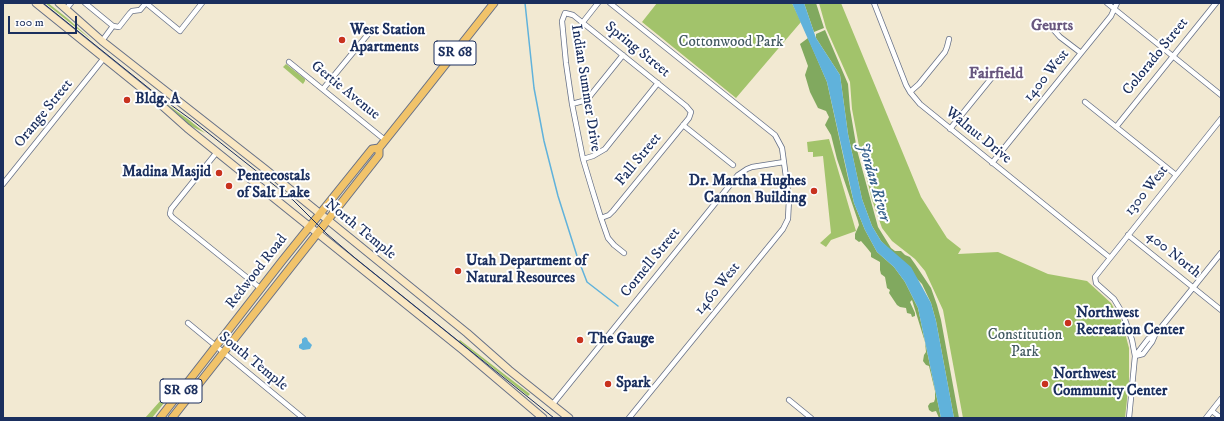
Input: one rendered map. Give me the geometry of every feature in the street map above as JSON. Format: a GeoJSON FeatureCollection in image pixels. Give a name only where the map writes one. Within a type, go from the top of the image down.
{"type":"FeatureCollection","features":[{"type":"Feature","properties":{"kind":"main road","name":"North Temple"},"geometry":{"type":"LineString","coordinates":[[36,3],[217,152],[491,373],[543,418]]}},
{"type":"Feature","properties":{"kind":"main road","name":"North Temple"},"geometry":{"type":"LineString","coordinates":[[59,3],[102,41],[265,169],[569,418]]}},
{"type":"Feature","properties":{"kind":"main road","name":"Redwood Road"},"geometry":{"type":"LineString","coordinates":[[172,418],[379,155],[379,148],[385,140],[494,3]]}},
{"type":"Feature","properties":{"kind":"main road","name":"Redwood Road"},"geometry":{"type":"LineString","coordinates":[[160,418],[260,288],[372,149],[379,148]]}},
{"type":"Feature","properties":{"kind":"street"},"geometry":{"type":"LineString","coordinates":[[66,9],[71,3]]}},
{"type":"Feature","properties":{"kind":"street"},"geometry":{"type":"LineString","coordinates":[[84,3],[114,26],[119,27],[132,11],[140,10],[146,3],[180,31],[202,3]]}},
{"type":"Feature","properties":{"kind":"street"},"geometry":{"type":"LineString","coordinates":[[583,22],[598,3]]}},
{"type":"Feature","properties":{"kind":"street","name":"1460 West"},"geometry":{"type":"LineString","coordinates":[[610,3],[775,135],[782,148],[789,203],[789,213],[786,224],[629,418]]}},
{"type":"Feature","properties":{"kind":"street","name":"Walnut Drive"},"geometry":{"type":"LineString","coordinates":[[874,3],[902,78],[910,92],[920,104],[1110,257]]}},
{"type":"Feature","properties":{"kind":"street"},"geometry":{"type":"LineString","coordinates":[[1107,3],[1221,95]]}},
{"type":"Feature","properties":{"kind":"street","name":"1400 West"},"geometry":{"type":"LineString","coordinates":[[992,162],[1111,16],[1117,3]]}},
{"type":"Feature","properties":{"kind":"street","name":"Colorado Street"},"geometry":{"type":"LineString","coordinates":[[1116,127],[1216,3]]}},
{"type":"Feature","properties":{"kind":"street","name":"Spring Street"},"geometry":{"type":"LineString","coordinates":[[565,13],[571,13],[583,22],[686,106],[691,112]]}},
{"type":"Feature","properties":{"kind":"street","name":"Indian Summer Drive"},"geometry":{"type":"LineString","coordinates":[[565,13],[562,21],[572,104],[583,159],[601,218],[610,240],[624,253]]}},
{"type":"Feature","properties":{"kind":"street"},"geometry":{"type":"LineString","coordinates":[[102,41],[114,26]]}},
{"type":"Feature","properties":{"kind":"street"},"geometry":{"type":"LineString","coordinates":[[1051,27],[1060,37],[1081,53]]}},
{"type":"Feature","properties":{"kind":"street"},"geometry":{"type":"LineString","coordinates":[[323,89],[369,33]]}},
{"type":"Feature","properties":{"kind":"street"},"geometry":{"type":"LineString","coordinates":[[910,92],[920,84],[945,52],[949,39]]}},
{"type":"Feature","properties":{"kind":"street"},"geometry":{"type":"LineString","coordinates":[[572,104],[583,101],[590,96],[623,55]]}},
{"type":"Feature","properties":{"kind":"street","name":"Orange Street"},"geometry":{"type":"LineString","coordinates":[[3,184],[104,58]]}},
{"type":"Feature","properties":{"kind":"street","name":"Gertie Avenue"},"geometry":{"type":"LineString","coordinates":[[289,62],[385,140]]}},
{"type":"Feature","properties":{"kind":"street"},"geometry":{"type":"LineString","coordinates":[[950,129],[998,70]]}},
{"type":"Feature","properties":{"kind":"street"},"geometry":{"type":"LineString","coordinates":[[583,159],[596,155],[605,149],[658,83]]}},
{"type":"Feature","properties":{"kind":"street"},"geometry":{"type":"LineString","coordinates":[[1085,102],[1176,175]]}},
{"type":"Feature","properties":{"kind":"street","name":"Fall Street"},"geometry":{"type":"LineString","coordinates":[[601,218],[613,211],[683,125],[690,116],[691,112]]}},
{"type":"Feature","properties":{"kind":"street","name":"1300 West"},"geometry":{"type":"LineString","coordinates":[[1135,356],[1132,340],[1123,314],[1114,299],[1094,280],[1097,273],[1221,119]]}},
{"type":"Feature","properties":{"kind":"street"},"geometry":{"type":"LineString","coordinates":[[683,125],[733,166]]}},
{"type":"Feature","properties":{"kind":"street"},"geometry":{"type":"LineString","coordinates":[[217,152],[176,202],[170,212],[172,217],[260,288]]}},
{"type":"Feature","properties":{"kind":"street","name":"Cornell Street"},"geometry":{"type":"LineString","coordinates":[[552,405],[738,175],[752,166],[784,162]]}},
{"type":"Feature","properties":{"kind":"street","name":"400 North"},"geometry":{"type":"LineString","coordinates":[[1128,235],[1221,310]]}},
{"type":"Feature","properties":{"kind":"street"},"geometry":{"type":"LineString","coordinates":[[1129,418],[1135,356],[1143,354],[1152,342],[1155,335],[1221,253]]}},
{"type":"Feature","properties":{"kind":"street","name":"South Temple"},"geometry":{"type":"LineString","coordinates":[[188,323],[303,418]]}},
{"type":"Feature","properties":{"kind":"street"},"geometry":{"type":"LineString","coordinates":[[1206,418],[1221,399]]}},
{"type":"Feature","properties":{"kind":"street"},"geometry":{"type":"LineString","coordinates":[[789,400],[809,417]]}},
{"type":"Feature","properties":{"kind":"street"},"geometry":{"type":"LineString","coordinates":[[1212,410],[1221,418]]}},
{"type":"Feature","properties":{"kind":"green space"},"geometry":{"type":"Polygon","coordinates":[[[45,3],[48,3],[67,18],[93,41],[45,3]]]}},
{"type":"Feature","properties":{"kind":"green space","name":"Cottonwood Park"},"geometry":{"type":"Polygon","coordinates":[[[657,3],[792,3],[801,22],[736,98],[642,22],[657,3]]]}},
{"type":"Feature","properties":{"kind":"green space"},"geometry":{"type":"Polygon","coordinates":[[[804,3],[816,3],[824,28],[814,32],[804,3]]]}},
{"type":"Feature","properties":{"kind":"green space","name":"Constitution Park"},"geometry":{"type":"Polygon","coordinates":[[[819,3],[841,3],[921,197],[947,238],[961,249],[958,254],[998,252],[1048,274],[1087,281],[1111,303],[1122,322],[1129,348],[1129,381],[1125,418],[963,418],[943,310],[925,271],[915,259],[892,241],[882,228],[872,200],[859,146],[852,109],[850,82],[826,28],[819,3]]]}},
{"type":"Feature","properties":{"kind":"green space"},"geometry":{"type":"Polygon","coordinates":[[[825,30],[848,84],[850,109],[857,150],[878,227],[891,248],[895,251],[901,251],[910,257],[931,288],[937,305],[959,418],[954,418],[936,321],[931,303],[922,284],[881,241],[872,226],[862,199],[848,134],[840,75],[816,38],[816,34],[825,30]]]}},
{"type":"Feature","properties":{"kind":"green space"},"geometry":{"type":"Polygon","coordinates":[[[808,38],[827,82],[854,203],[865,230],[877,252],[894,267],[905,282],[918,308],[941,418],[939,418],[936,411],[932,412],[929,410],[928,406],[930,403],[934,402],[935,391],[929,366],[923,361],[926,352],[925,342],[912,300],[910,302],[915,316],[912,317],[911,314],[907,313],[906,308],[897,305],[889,293],[890,290],[887,288],[885,277],[881,274],[880,262],[871,257],[871,253],[861,241],[859,242],[855,239],[855,234],[859,225],[837,159],[831,135],[825,125],[829,117],[826,111],[818,108],[810,92],[805,75],[808,66],[800,44],[808,38]]]}},
{"type":"Feature","properties":{"kind":"green space"},"geometry":{"type":"Polygon","coordinates":[[[286,64],[305,79],[303,84],[283,67],[286,64]]]}},
{"type":"Feature","properties":{"kind":"green space"},"geometry":{"type":"Polygon","coordinates":[[[164,102],[189,120],[205,133],[189,125],[164,102]]]}},
{"type":"Feature","properties":{"kind":"green space"},"geometry":{"type":"Polygon","coordinates":[[[829,139],[856,231],[831,240],[826,247],[820,243],[831,233],[823,156],[813,157],[813,152],[808,152],[807,142],[829,139]]]}},
{"type":"Feature","properties":{"kind":"green space"},"geometry":{"type":"Polygon","coordinates":[[[460,340],[530,394],[528,396],[459,341],[460,340]]]}},
{"type":"Feature","properties":{"kind":"green space"},"geometry":{"type":"Polygon","coordinates":[[[169,391],[172,393],[152,418],[145,418],[169,391]]]}},
{"type":"Feature","properties":{"kind":"water"},"geometry":{"type":"Polygon","coordinates":[[[792,3],[804,3],[816,38],[840,75],[848,134],[862,199],[872,226],[881,241],[911,267],[931,303],[936,321],[954,418],[941,418],[918,308],[905,282],[894,267],[877,252],[865,230],[854,203],[827,82],[792,3]]]}},
{"type":"Feature","properties":{"kind":"water"},"geometry":{"type":"Polygon","coordinates":[[[305,337],[312,345],[310,349],[303,350],[299,348],[299,345],[305,337]]]}},
{"type":"Feature","properties":{"kind":"waterway"},"geometry":{"type":"LineString","coordinates":[[525,3],[534,88],[544,141],[558,196],[587,282],[618,306]]}},
{"type":"Feature","properties":{"kind":"tram line"},"geometry":{"type":"LineString","coordinates":[[43,3],[156,94],[193,121],[293,200],[327,234],[355,258],[554,418]]}},
{"type":"Feature","properties":{"kind":"place","name":"West Station Apartments"},"geometry":{"type":"Point","coordinates":[342,40]}},
{"type":"Feature","properties":{"kind":"place","name":"Bldg. A"},"geometry":{"type":"Point","coordinates":[127,100]}},
{"type":"Feature","properties":{"kind":"place","name":"Madina Masjid"},"geometry":{"type":"Point","coordinates":[219,173]}},
{"type":"Feature","properties":{"kind":"place","name":"Pentecostals of Salt Lake"},"geometry":{"type":"Point","coordinates":[229,186]}},
{"type":"Feature","properties":{"kind":"place","name":"Dr. Martha Hughes Cannon Building"},"geometry":{"type":"Point","coordinates":[814,191]}},
{"type":"Feature","properties":{"kind":"place","name":"Utah Department of Natural Resources"},"geometry":{"type":"Point","coordinates":[458,271]}},
{"type":"Feature","properties":{"kind":"place","name":"Northwest Recreation Center"},"geometry":{"type":"Point","coordinates":[1068,323]}},
{"type":"Feature","properties":{"kind":"place","name":"The Gauge"},"geometry":{"type":"Point","coordinates":[580,340]}},
{"type":"Feature","properties":{"kind":"place","name":"Spark"},"geometry":{"type":"Point","coordinates":[608,384]}},
{"type":"Feature","properties":{"kind":"place","name":"Northwest Community Center"},"geometry":{"type":"Point","coordinates":[1045,384]}},
{"type":"Feature","properties":{"kind":"district","name":"Geurts"},"geometry":{"type":"Point","coordinates":[1052,27]}},
{"type":"Feature","properties":{"kind":"district","name":"Fairfield"},"geometry":{"type":"Point","coordinates":[996,75]}},
{"type":"Feature","properties":{"kind":"water label","name":"Jordan River"},"geometry":{"type":"Point","coordinates":[873,182]}}]}
